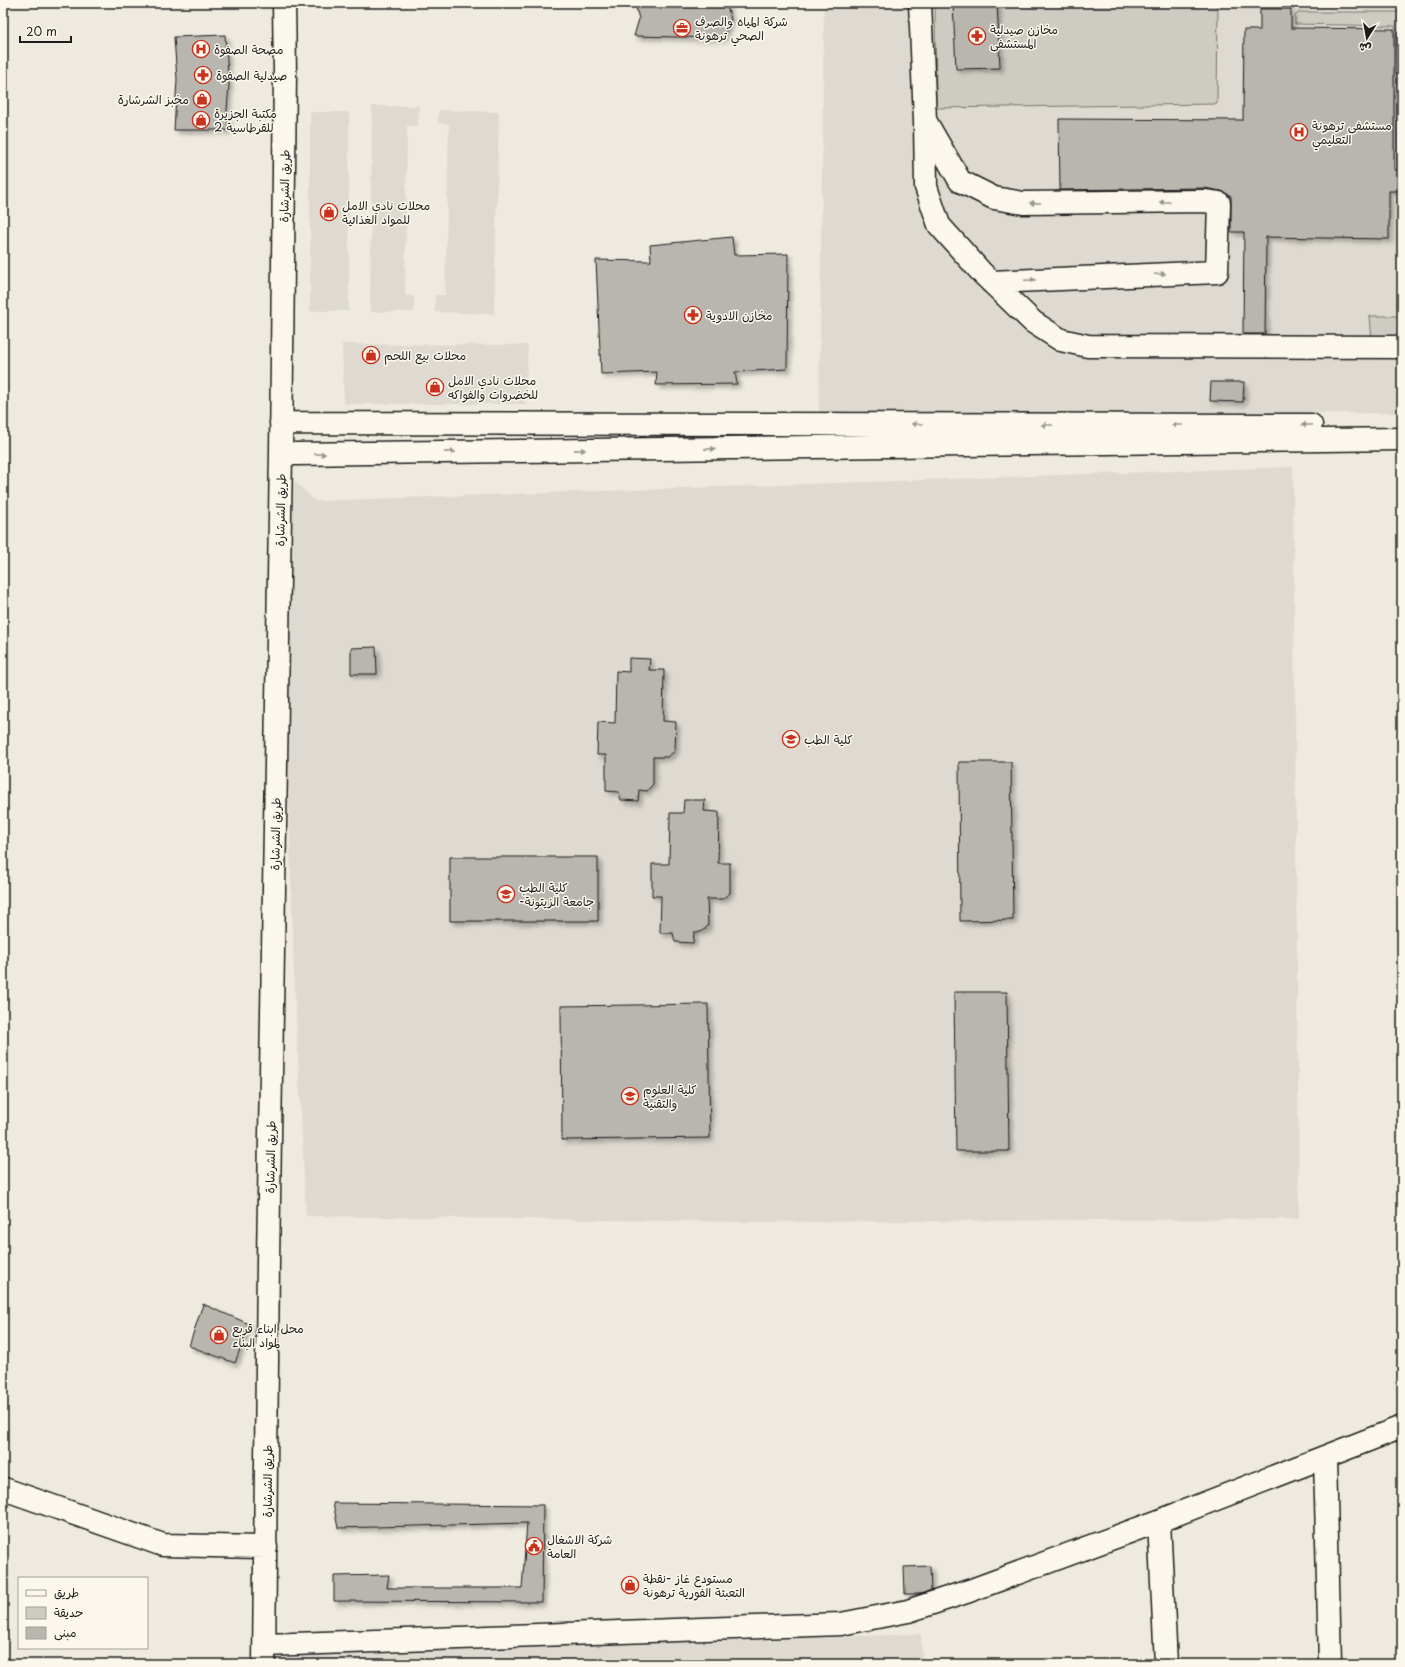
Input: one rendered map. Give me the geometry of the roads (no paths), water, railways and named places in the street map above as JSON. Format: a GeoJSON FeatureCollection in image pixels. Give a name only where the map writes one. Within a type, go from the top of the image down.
{"type":"FeatureCollection","features":[{"type":"Feature","properties":{"kind":"street","name":"طريق الشرشارة"},"geometry":{"type":"LineString","coordinates":[[265,1655],[268,1253],[281,453],[285,74],[284,3]]}},
{"type":"Feature","properties":{"kind":"street"},"geometry":{"type":"LineString","coordinates":[[920,3],[926,187],[939,225],[991,282],[1033,322],[1061,340],[1088,346],[1402,347]]}},
{"type":"Feature","properties":{"kind":"street"},"geometry":{"type":"LineString","coordinates":[[925,120],[960,181],[994,198],[1023,203],[1204,201],[1219,203],[1217,272],[991,282]]}},
{"type":"Feature","properties":{"kind":"street"},"geometry":{"type":"LineString","coordinates":[[281,423],[1402,425]]}},
{"type":"Feature","properties":{"kind":"street"},"geometry":{"type":"LineString","coordinates":[[281,453],[360,454],[1402,439]]}},
{"type":"Feature","properties":{"kind":"street"},"geometry":{"type":"LineString","coordinates":[[265,1655],[841,1624],[908,1611],[976,1588],[1159,1521],[1402,1427]]}},
{"type":"Feature","properties":{"kind":"street"},"geometry":{"type":"LineString","coordinates":[[1325,1457],[1330,1664]]}},
{"type":"Feature","properties":{"kind":"street"},"geometry":{"type":"LineString","coordinates":[[4,1490],[163,1545],[266,1547]]}},
{"type":"Feature","properties":{"kind":"street"},"geometry":{"type":"LineString","coordinates":[[1159,1521],[1166,1664]]}},
{"type":"Feature","properties":{"kind":"place","name":"شركة المياه والصرف الصحي ترهونة"},"geometry":{"type":"Point","coordinates":[682,28]}},
{"type":"Feature","properties":{"kind":"place","name":"مخازن صيدلية المستشفى"},"geometry":{"type":"Point","coordinates":[977,36]}},
{"type":"Feature","properties":{"kind":"place","name":"مصحة الصفوة"},"geometry":{"type":"Point","coordinates":[201,49]}},
{"type":"Feature","properties":{"kind":"place","name":"صيدلية الصفوة"},"geometry":{"type":"Point","coordinates":[203,75]}},
{"type":"Feature","properties":{"kind":"place","name":"مخبز الشرشارة"},"geometry":{"type":"Point","coordinates":[202,99]}},
{"type":"Feature","properties":{"kind":"place","name":"مكتبة الجزيرة 2 للقرطاسية"},"geometry":{"type":"Point","coordinates":[201,120]}},
{"type":"Feature","properties":{"kind":"place","name":"مستشفى ترهونة التعليمي"},"geometry":{"type":"Point","coordinates":[1299,132]}},
{"type":"Feature","properties":{"kind":"place","name":"محلات نادي الامل للمواد الغذائية"},"geometry":{"type":"Point","coordinates":[329,212]}},
{"type":"Feature","properties":{"kind":"place","name":"مخازن الادوية"},"geometry":{"type":"Point","coordinates":[693,315]}},
{"type":"Feature","properties":{"kind":"place","name":"محلات بيع اللحم"},"geometry":{"type":"Point","coordinates":[371,355]}},
{"type":"Feature","properties":{"kind":"place","name":"محلات نادي الامل للخضروات والفواكه"},"geometry":{"type":"Point","coordinates":[435,387]}},
{"type":"Feature","properties":{"kind":"place","name":"كلية الطب"},"geometry":{"type":"Point","coordinates":[791,739]}},
{"type":"Feature","properties":{"kind":"place","name":"كلية الطب -جامعة الزيتونة"},"geometry":{"type":"Point","coordinates":[506,894]}},
{"type":"Feature","properties":{"kind":"place","name":"كلية العلوم والتقنية"},"geometry":{"type":"Point","coordinates":[630,1096]}},
{"type":"Feature","properties":{"kind":"place","name":"محل ابناء قربع لمواد البناء"},"geometry":{"type":"Point","coordinates":[219,1335]}},
{"type":"Feature","properties":{"kind":"place","name":"شركة الاشغال العامة"},"geometry":{"type":"Point","coordinates":[534,1546]}},
{"type":"Feature","properties":{"kind":"place","name":"مستودع غاز -نقطة التعبئة الفورية ترهونة"},"geometry":{"type":"Point","coordinates":[630,1585]}}]}
